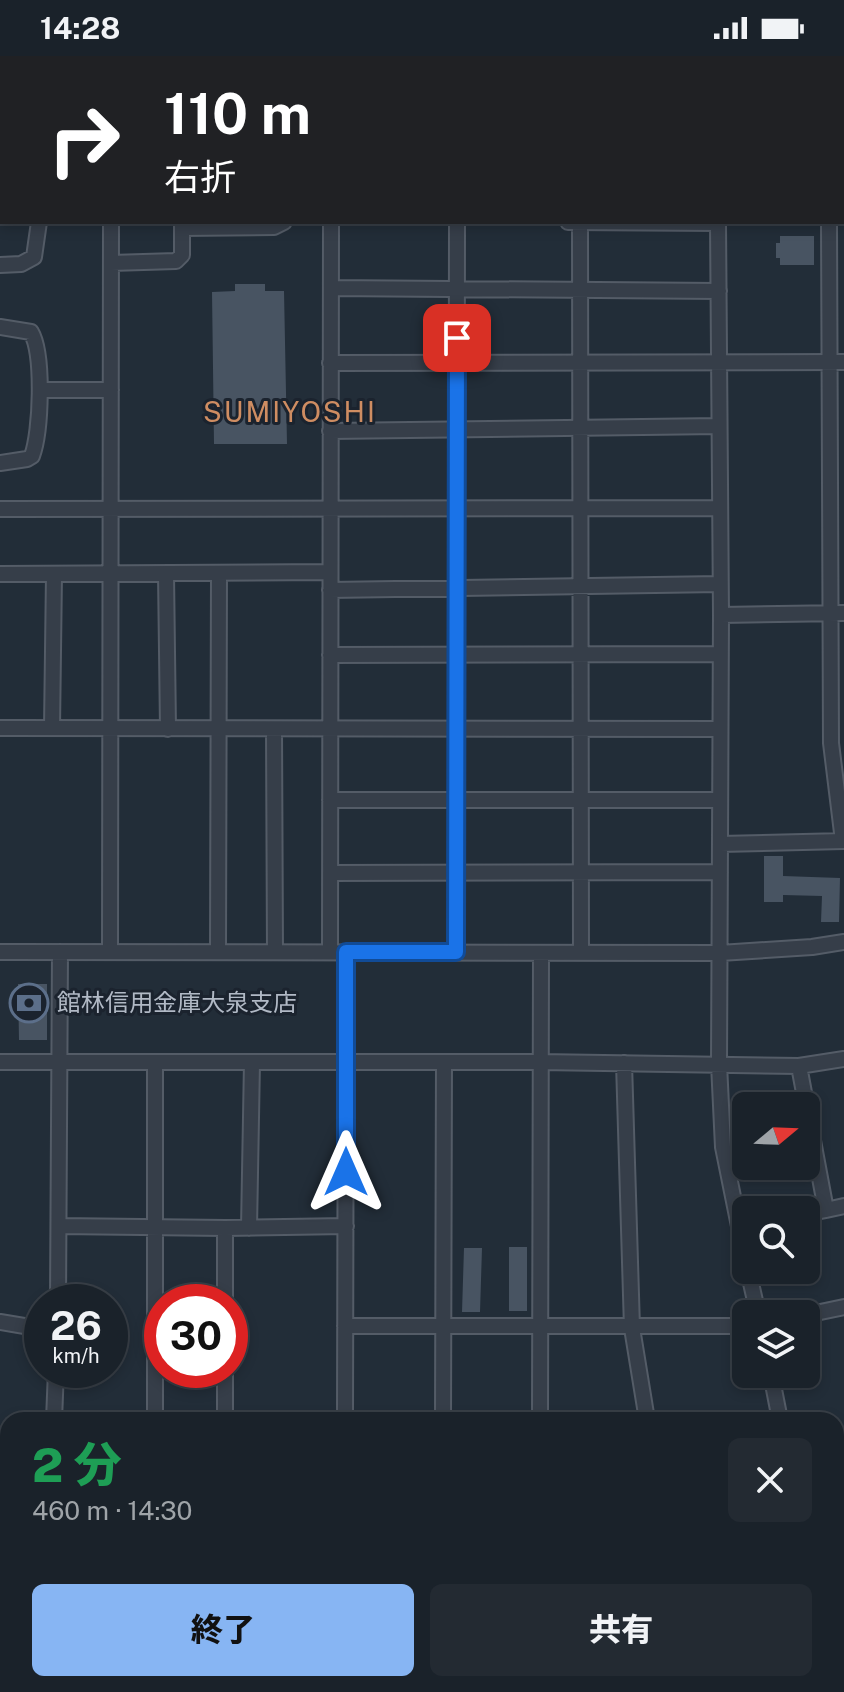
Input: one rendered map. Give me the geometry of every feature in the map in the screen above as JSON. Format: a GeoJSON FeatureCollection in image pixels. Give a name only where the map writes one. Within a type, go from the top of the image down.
{"type":"FeatureCollection","features":[{"type":"Feature","properties":{"kind":"street"},"geometry":{"type":"LineString","coordinates":[[0,265],[21,264],[34,257],[39,224]]}},
{"type":"Feature","properties":{"kind":"street"},"geometry":{"type":"LineString","coordinates":[[110,952],[111,224]]}},
{"type":"Feature","properties":{"kind":"street"},"geometry":{"type":"LineString","coordinates":[[111,263],[176,261],[182,255],[182,225],[274,227],[280,224]]}},
{"type":"Feature","properties":{"kind":"street"},"geometry":{"type":"LineString","coordinates":[[330,952],[331,224]]}},
{"type":"Feature","properties":{"kind":"street"},"geometry":{"type":"LineString","coordinates":[[456,952],[457,224]]}},
{"type":"Feature","properties":{"kind":"street"},"geometry":{"type":"LineString","coordinates":[[580,224],[581,953]]}},
{"type":"Feature","properties":{"kind":"street"},"geometry":{"type":"LineString","coordinates":[[718,224],[721,615],[719,1064],[723,1147],[735,1196]]}},
{"type":"Feature","properties":{"kind":"street"},"geometry":{"type":"LineString","coordinates":[[720,844],[843,841],[831,743],[837,614],[836,362],[829,224]]}},
{"type":"Feature","properties":{"kind":"street"},"geometry":{"type":"LineString","coordinates":[[331,288],[719,291]]}},
{"type":"Feature","properties":{"kind":"street"},"geometry":{"type":"LineString","coordinates":[[0,327],[26,329],[34,336],[40,390],[32,456],[0,463]]}},
{"type":"Feature","properties":{"kind":"street"},"geometry":{"type":"LineString","coordinates":[[330,363],[836,362]]}},
{"type":"Feature","properties":{"kind":"street"},"geometry":{"type":"LineString","coordinates":[[40,390],[111,390]]}},
{"type":"Feature","properties":{"kind":"street"},"geometry":{"type":"LineString","coordinates":[[330,431],[719,426]]}},
{"type":"Feature","properties":{"kind":"street"},"geometry":{"type":"LineString","coordinates":[[0,509],[719,508]]}},
{"type":"Feature","properties":{"kind":"street"},"geometry":{"type":"LineString","coordinates":[[0,574],[330,572]]}},
{"type":"Feature","properties":{"kind":"street"},"geometry":{"type":"LineString","coordinates":[[52,728],[54,574]]}},
{"type":"Feature","properties":{"kind":"street"},"geometry":{"type":"LineString","coordinates":[[166,574],[168,729]]}},
{"type":"Feature","properties":{"kind":"street"},"geometry":{"type":"LineString","coordinates":[[218,952],[219,574]]}},
{"type":"Feature","properties":{"kind":"street"},"geometry":{"type":"LineString","coordinates":[[330,590],[720,584]]}},
{"type":"Feature","properties":{"kind":"street"},"geometry":{"type":"LineString","coordinates":[[721,615],[837,614]]}},
{"type":"Feature","properties":{"kind":"street"},"geometry":{"type":"LineString","coordinates":[[330,655],[720,654]]}},
{"type":"Feature","properties":{"kind":"street"},"geometry":{"type":"LineString","coordinates":[[0,728],[720,729]]}},
{"type":"Feature","properties":{"kind":"street"},"geometry":{"type":"LineString","coordinates":[[274,729],[275,952]]}},
{"type":"Feature","properties":{"kind":"street"},"geometry":{"type":"LineString","coordinates":[[330,800],[720,800]]}},
{"type":"Feature","properties":{"kind":"street"},"geometry":{"type":"LineString","coordinates":[[330,873],[720,872]]}},
{"type":"Feature","properties":{"kind":"street"},"geometry":{"type":"LineString","coordinates":[[0,952],[720,953],[844,942]]}},
{"type":"Feature","properties":{"kind":"street"},"geometry":{"type":"LineString","coordinates":[[58,1284],[60,952]]}},
{"type":"Feature","properties":{"kind":"street"},"geometry":{"type":"LineString","coordinates":[[345,1412],[346,952]]}},
{"type":"Feature","properties":{"kind":"street"},"geometry":{"type":"LineString","coordinates":[[540,1412],[541,953]]}},
{"type":"Feature","properties":{"kind":"street"},"geometry":{"type":"LineString","coordinates":[[0,1062],[540,1062],[799,1066],[844,1059]]}},
{"type":"Feature","properties":{"kind":"street"},"geometry":{"type":"LineString","coordinates":[[249,1228],[252,1062]]}},
{"type":"Feature","properties":{"kind":"street"},"geometry":{"type":"LineString","coordinates":[[443,1412],[444,1062]]}},
{"type":"Feature","properties":{"kind":"street"},"geometry":{"type":"LineString","coordinates":[[155,1063],[155,1412]]}},
{"type":"Feature","properties":{"kind":"street"},"geometry":{"type":"LineString","coordinates":[[624,1063],[632,1328],[646,1412]]}},
{"type":"Feature","properties":{"kind":"street"},"geometry":{"type":"LineString","coordinates":[[799,1066],[826,1210]]}},
{"type":"Feature","properties":{"kind":"street"},"geometry":{"type":"LineString","coordinates":[[820,1211],[844,1206]]}},
{"type":"Feature","properties":{"kind":"street"},"geometry":{"type":"LineString","coordinates":[[59,1226],[346,1226]]}},
{"type":"Feature","properties":{"kind":"street"},"geometry":{"type":"LineString","coordinates":[[225,1228],[225,1284]]}},
{"type":"Feature","properties":{"kind":"street"},"geometry":{"type":"LineString","coordinates":[[820,1312],[844,1307]]}},
{"type":"Feature","properties":{"kind":"street"},"geometry":{"type":"LineString","coordinates":[[0,1322],[24,1326]]}},
{"type":"Feature","properties":{"kind":"street"},"geometry":{"type":"LineString","coordinates":[[345,1326],[732,1326]]}},
{"type":"Feature","properties":{"kind":"street"},"geometry":{"type":"LineString","coordinates":[[54,1412],[55,1388]]}},
{"type":"Feature","properties":{"kind":"street"},"geometry":{"type":"LineString","coordinates":[[225,1388],[225,1412]]}},
{"type":"Feature","properties":{"kind":"street"},"geometry":{"type":"LineString","coordinates":[[774,1388],[778,1412]]}},
{"type":"Feature","properties":{"kind":"building"},"geometry":{"type":"Polygon","coordinates":[[[780,236],[814,236],[814,265],[780,265],[780,258],[776,258],[776,243],[780,243],[780,236]]]}},
{"type":"Feature","properties":{"kind":"building"},"geometry":{"type":"Polygon","coordinates":[[[235,284],[265,284],[265,291],[284,291],[287,444],[214,444],[212,292],[235,291],[235,284]]]}},
{"type":"Feature","properties":{"kind":"building"},"geometry":{"type":"Polygon","coordinates":[[[764,856],[783,856],[783,876],[840,878],[839,922],[821,922],[822,896],[783,895],[783,902],[764,902],[764,856]]]}},
{"type":"Feature","properties":{"kind":"building"},"geometry":{"type":"Polygon","coordinates":[[[18,984],[47,984],[47,1040],[19,1040],[18,984]]]}},
{"type":"Feature","properties":{"kind":"building"},"geometry":{"type":"Polygon","coordinates":[[[509,1247],[527,1247],[527,1311],[509,1311],[509,1247]]]}},
{"type":"Feature","properties":{"kind":"building"},"geometry":{"type":"Polygon","coordinates":[[[464,1248],[482,1248],[480,1312],[462,1312],[464,1248]]]}},
{"type":"Feature","properties":{"kind":"place","name":"館林信用金庫大泉支店"},"geometry":{"type":"Point","coordinates":[29,1003]}},
{"type":"Feature","properties":{"kind":"district","name":"SUMIYOSHI"},"geometry":{"type":"Point","coordinates":[290,412]}},
{"type":"Feature","properties":{"kind":"route"},"geometry":{"type":"LineString","coordinates":[[346,1172],[346,952],[456,952],[457,338]]}}]}
